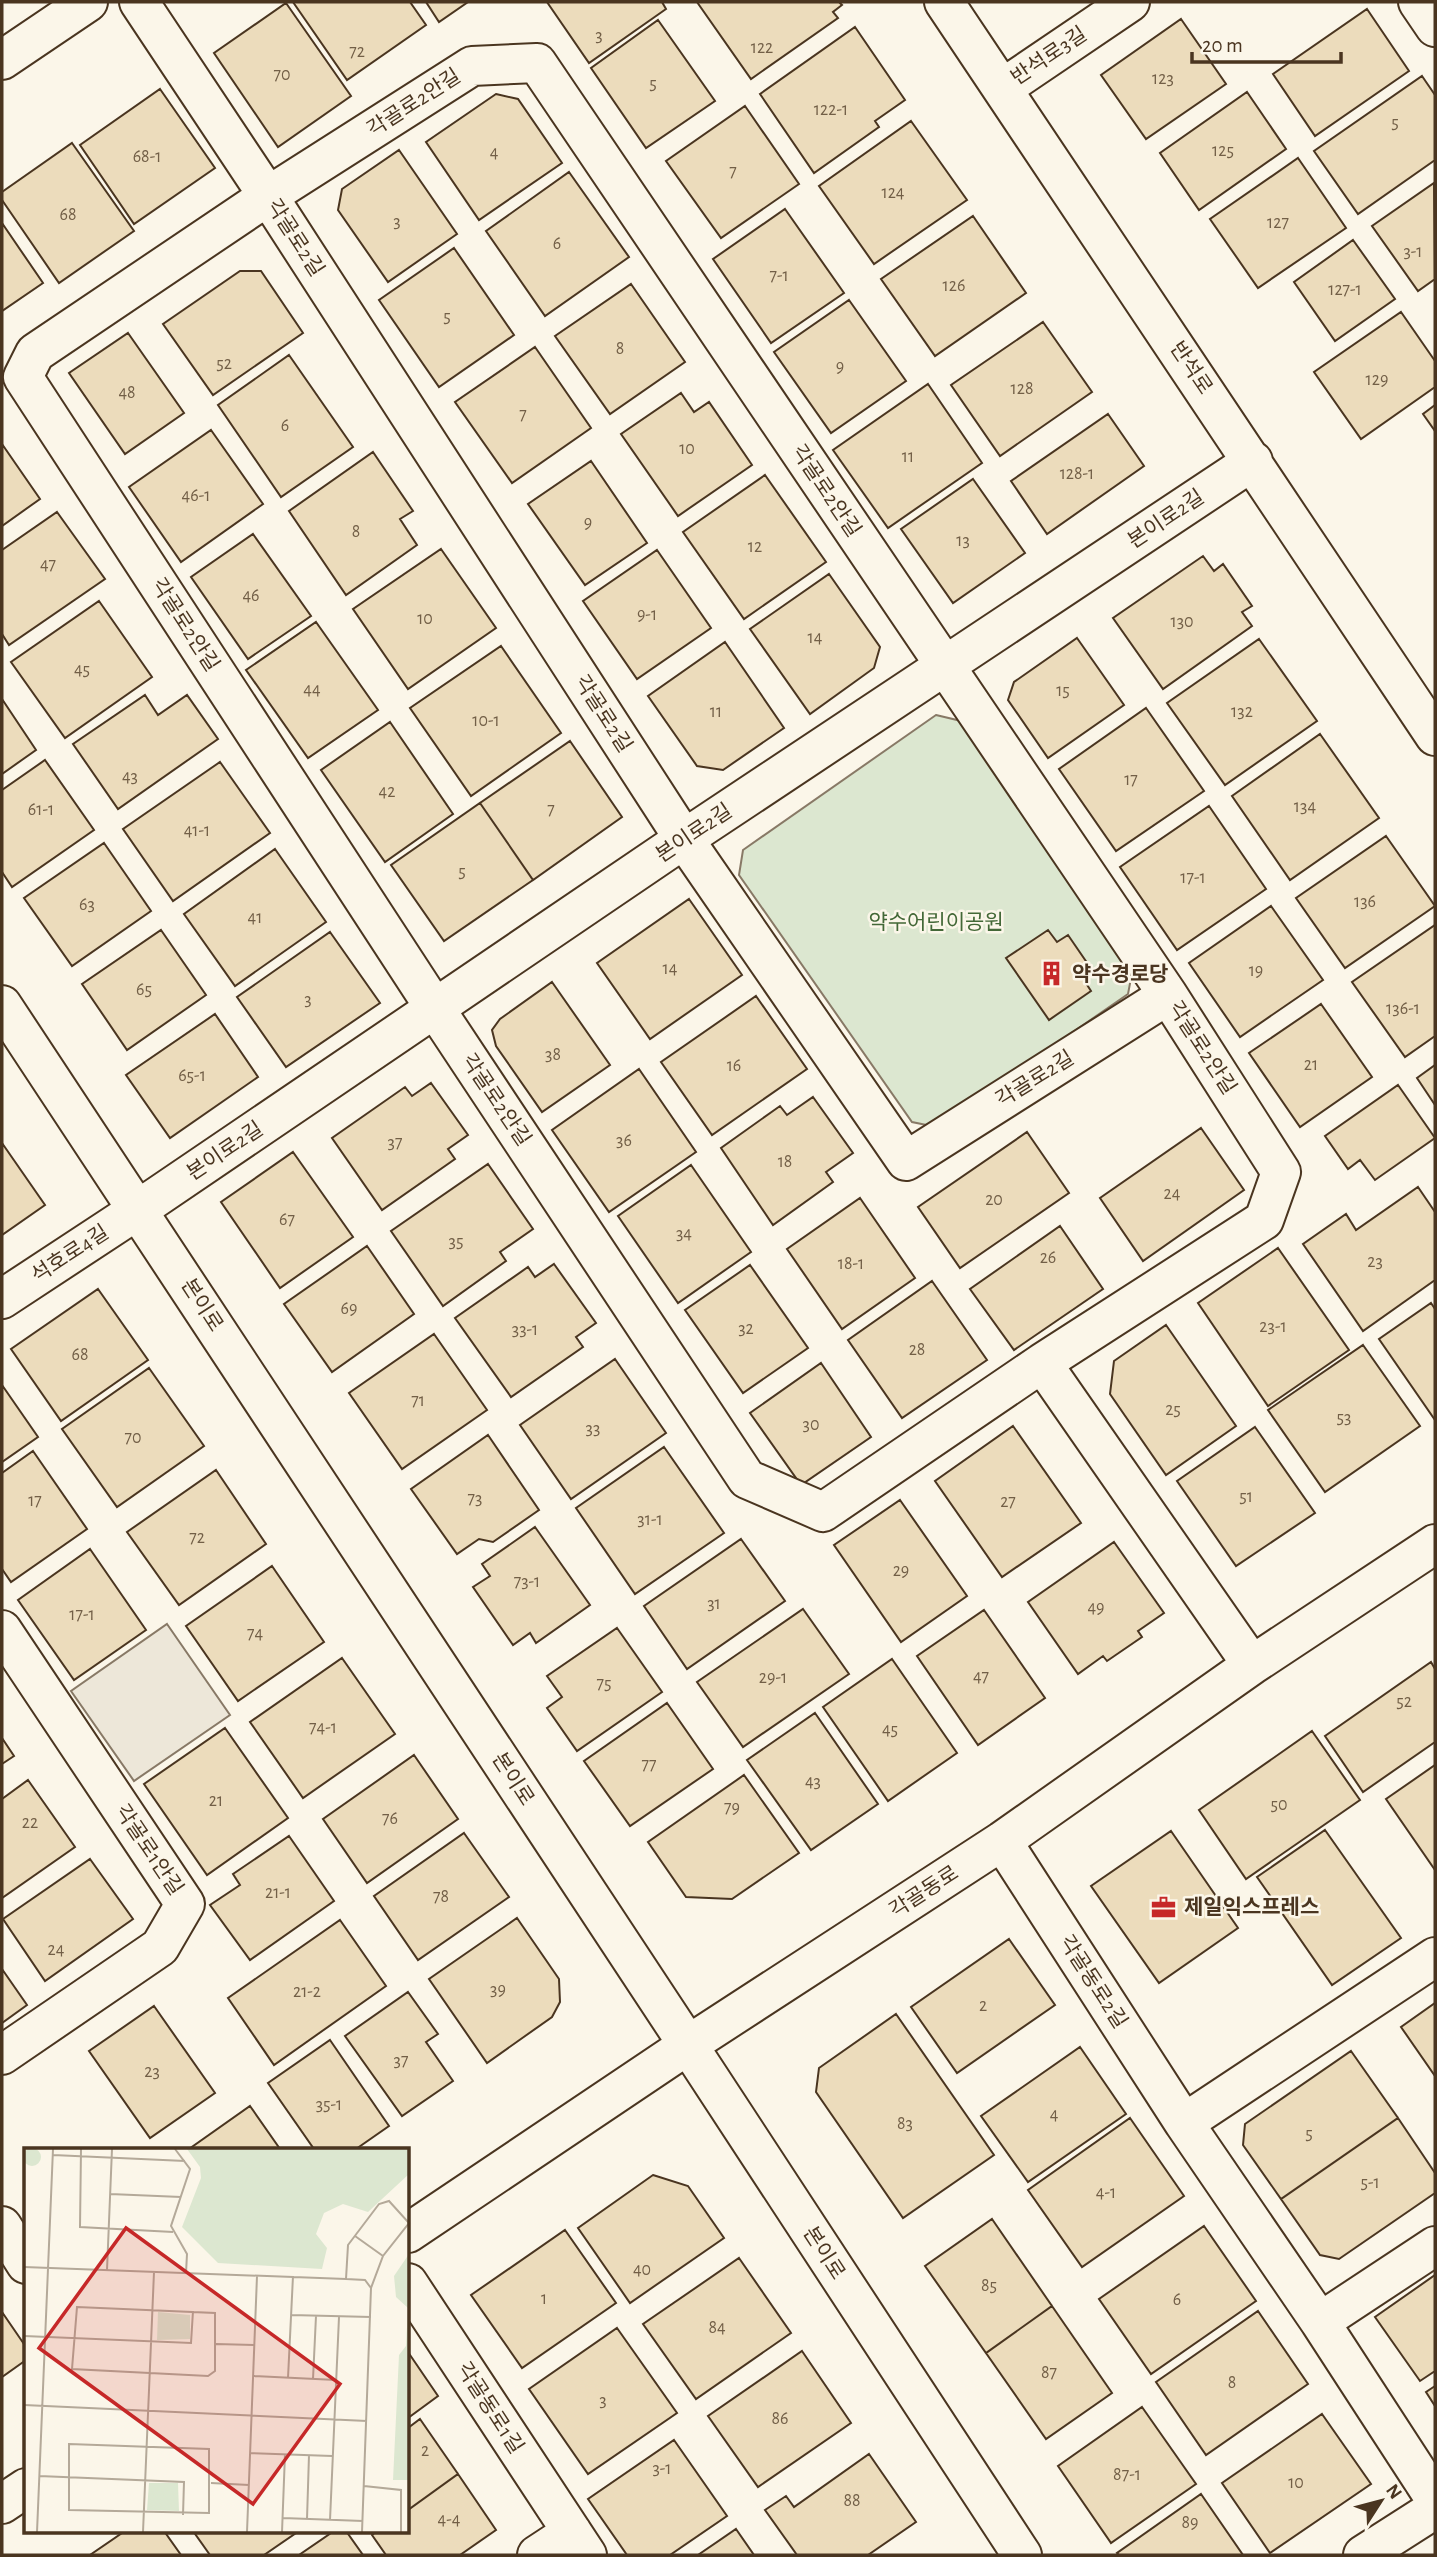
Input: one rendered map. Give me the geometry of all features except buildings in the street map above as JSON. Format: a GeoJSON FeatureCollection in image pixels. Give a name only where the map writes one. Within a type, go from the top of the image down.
{"type":"FeatureCollection","features":[{"type":"Feature","properties":{"kind":"street"},"geometry":{"type":"LineString","coordinates":[[2,60],[88,2]]}},
{"type":"Feature","properties":{"kind":"street","name":"각골로2길"},"geometry":{"type":"LineString","coordinates":[[139,2],[268,196],[684,839],[906,1161],[1168,995]]}},
{"type":"Feature","properties":{"kind":"street","name":"반석로"},"geometry":{"type":"LineString","coordinates":[[944,2],[1432,725]]}},
{"type":"Feature","properties":{"kind":"street","name":"반석로3길"},"geometry":{"type":"LineString","coordinates":[[1003,88],[1130,2]]}},
{"type":"Feature","properties":{"kind":"street"},"geometry":{"type":"LineString","coordinates":[[1418,2],[1435,27]]}},
{"type":"Feature","properties":{"kind":"street","name":"각골로2안길"},"geometry":{"type":"LineString","coordinates":[[537,63],[945,667],[1168,995],[1282,1172],[1264,1220],[1042,1363],[823,1512],[747,1479],[436,1010],[23,377],[34,353],[268,196],[472,66],[537,63]]}},
{"type":"Feature","properties":{"kind":"street","name":"본이로2길"},"geometry":{"type":"LineString","coordinates":[[139,1209],[436,1010],[684,839],[1253,461]]}},
{"type":"Feature","properties":{"kind":"street","name":"본이로"},"geometry":{"type":"LineString","coordinates":[[2,1004],[1022,2555]]}},
{"type":"Feature","properties":{"kind":"street","name":"석호로4길"},"geometry":{"type":"LineString","coordinates":[[2,1299],[139,1209]]}},
{"type":"Feature","properties":{"kind":"street"},"geometry":{"type":"LineString","coordinates":[[1042,1363],[1252,1665]]}},
{"type":"Feature","properties":{"kind":"street","name":"각골동로"},"geometry":{"type":"LineString","coordinates":[[410,2232],[688,2045],[1002,1841],[1252,1665],[1435,1544]]}},
{"type":"Feature","properties":{"kind":"street","name":"각골로1안길"},"geometry":{"type":"LineString","coordinates":[[2,1630],[185,1904],[160,1947],[2,2055]]}},
{"type":"Feature","properties":{"kind":"street","name":"각골동로2길"},"geometry":{"type":"LineString","coordinates":[[1002,1841],[1184,2123],[1320,2322],[1435,2499]]}},
{"type":"Feature","properties":{"kind":"street"},"geometry":{"type":"LineString","coordinates":[[1184,2123],[1435,1956]]}},
{"type":"Feature","properties":{"kind":"street"},"geometry":{"type":"LineString","coordinates":[[2,2226],[24,2261]]}},
{"type":"Feature","properties":{"kind":"street"},"geometry":{"type":"LineString","coordinates":[[1320,2322],[1435,2246]]}},
{"type":"Feature","properties":{"kind":"street","name":"각골동로1길"},"geometry":{"type":"LineString","coordinates":[[410,2286],[580,2544],[537,2555]]}},
{"type":"Feature","properties":{"kind":"street"},"geometry":{"type":"LineString","coordinates":[[2,2504],[24,2489]]}},
{"type":"Feature","properties":{"kind":"street"},"geometry":{"type":"LineString","coordinates":[[1363,2555],[1435,2509]]}},
{"type":"Feature","properties":{"kind":"green space","name":"약수어린이공원"},"geometry":{"type":"Polygon","coordinates":[[[936,715],[961,721],[1133,968],[1128,994],[936,1127],[912,1122],[739,875],[743,850],[936,715]]]}},
{"type":"Feature","properties":{"kind":"shaded area"},"geometry":{"type":"Polygon","coordinates":[[[167,1624],[230,1715],[134,1781],[71,1691],[167,1624]]]}},
{"type":"Feature","properties":{"kind":"place","name":"약수경로당"},"geometry":{"type":"Point","coordinates":[1052,974]}},
{"type":"Feature","properties":{"kind":"place","name":"제일익스프레스"},"geometry":{"type":"Point","coordinates":[1164,1907]}}]}
